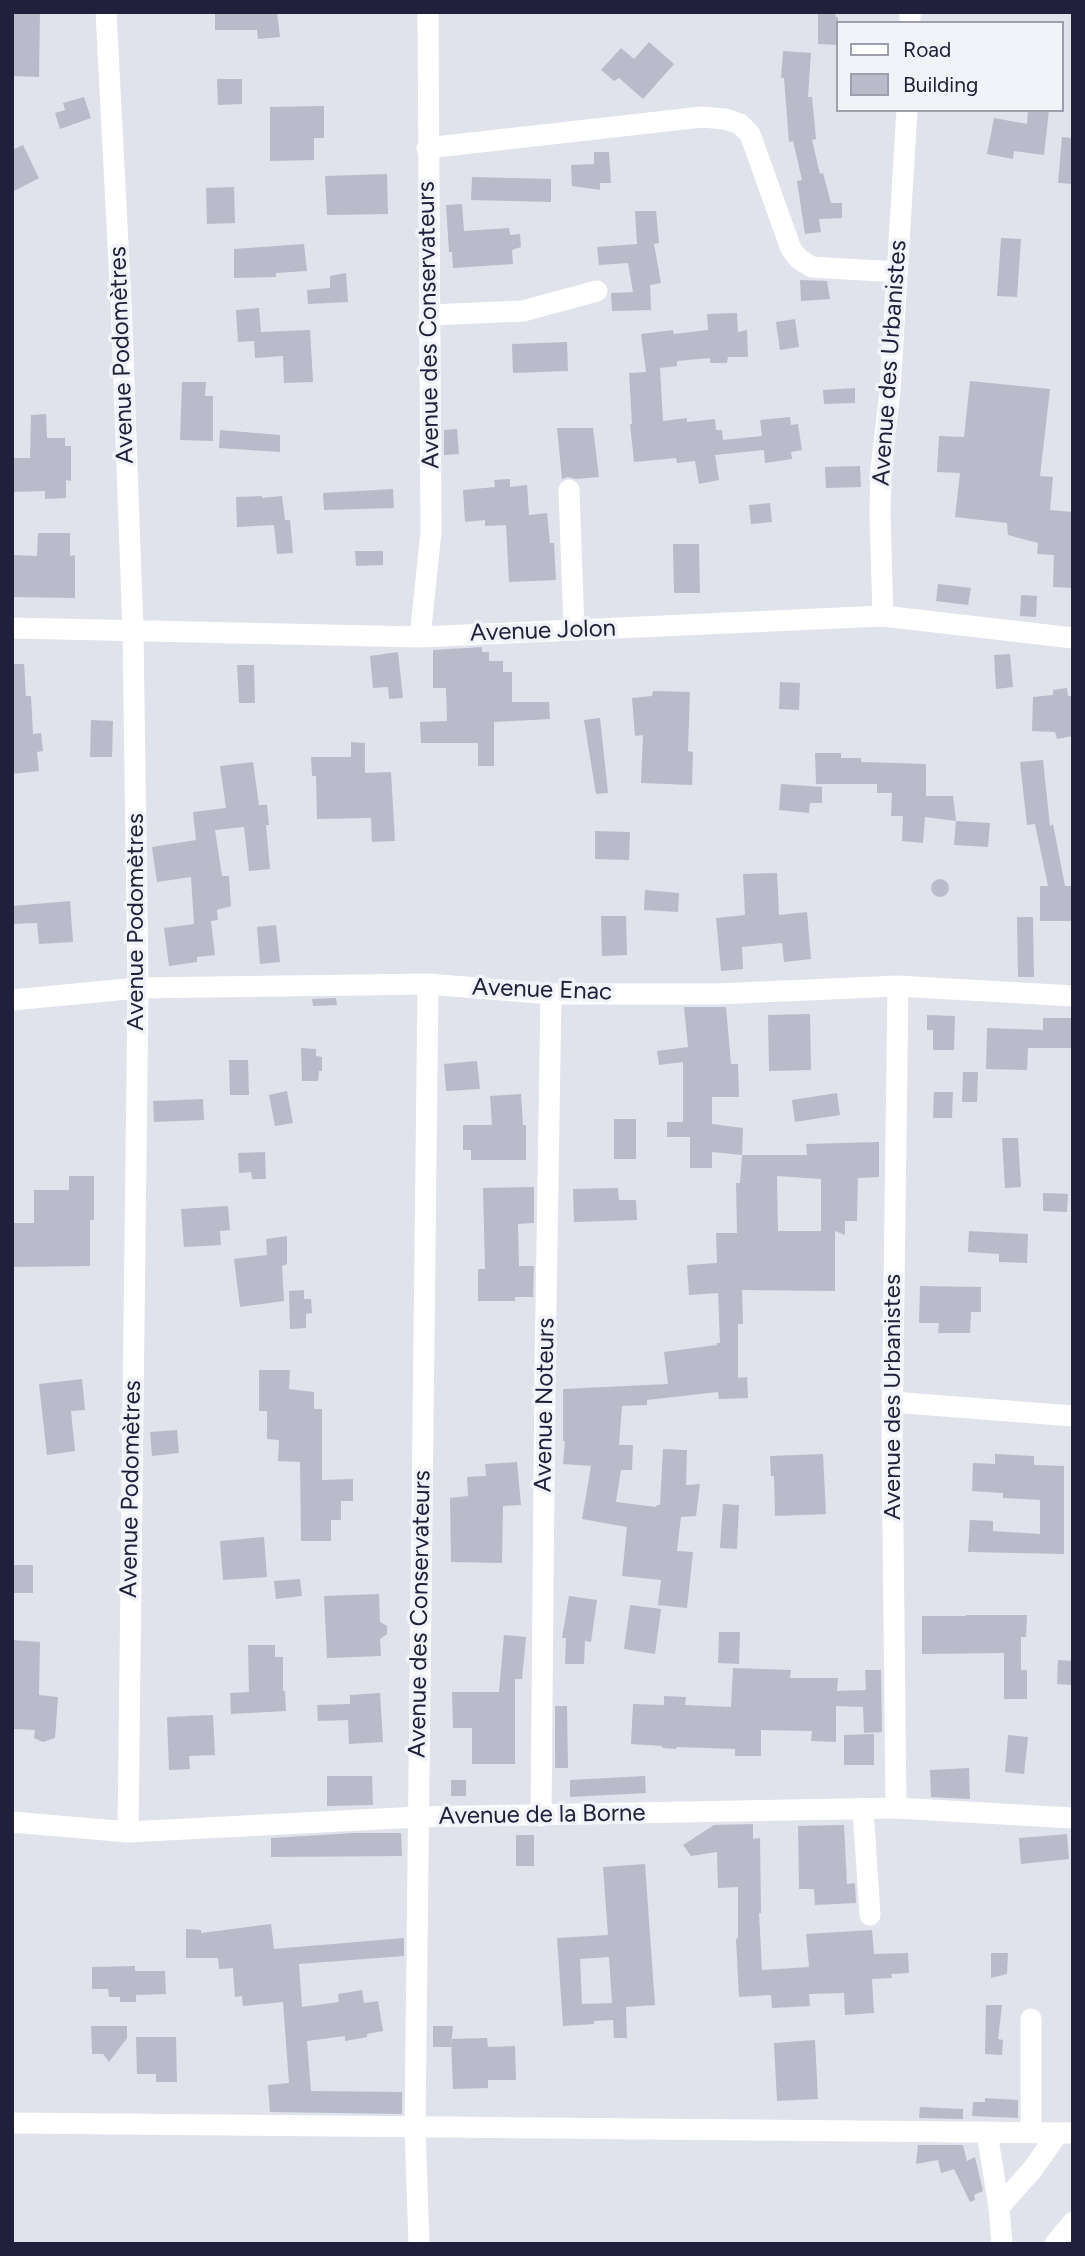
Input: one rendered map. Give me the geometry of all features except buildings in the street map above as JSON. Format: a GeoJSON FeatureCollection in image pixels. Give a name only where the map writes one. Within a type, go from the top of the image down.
{"type":"FeatureCollection","features":[{"type":"Feature","properties":{"kind":"street","name":"Avenue Podomètres"},"geometry":{"type":"LineString","coordinates":[[106,12],[121,302],[133,630],[138,988],[128,1832]]}},
{"type":"Feature","properties":{"kind":"street","name":"Avenue des Conservateurs"},"geometry":{"type":"LineString","coordinates":[[420,637],[431,532],[428,12]]}},
{"type":"Feature","properties":{"kind":"street","name":"Avenue des Urbanistes"},"geometry":{"type":"LineString","coordinates":[[883,617],[881,469],[890,391],[906,112]]}},
{"type":"Feature","properties":{"kind":"street"},"geometry":{"type":"LineString","coordinates":[[427,148],[702,117],[725,119],[740,124],[750,134],[791,249],[799,259],[812,267],[897,272]]}},
{"type":"Feature","properties":{"kind":"street"},"geometry":{"type":"LineString","coordinates":[[429,316],[523,311],[597,291]]}},
{"type":"Feature","properties":{"kind":"street"},"geometry":{"type":"LineString","coordinates":[[569,490],[574,630]]}},
{"type":"Feature","properties":{"kind":"street","name":"Avenue Jolon"},"geometry":{"type":"LineString","coordinates":[[12,628],[420,637],[883,617],[1073,638]]}},
{"type":"Feature","properties":{"kind":"street","name":"Avenue des Conservateurs"},"geometry":{"type":"LineString","coordinates":[[418,2244],[415,2127],[428,984]]}},
{"type":"Feature","properties":{"kind":"street","name":"Avenue Enac"},"geometry":{"type":"LineString","coordinates":[[12,1000],[138,988],[428,984],[551,994],[716,994],[898,986],[1073,996]]}},
{"type":"Feature","properties":{"kind":"street","name":"Avenue des Urbanistes"},"geometry":{"type":"LineString","coordinates":[[896,1808],[892,1402],[898,986]]}},
{"type":"Feature","properties":{"kind":"street","name":"Avenue Noteurs"},"geometry":{"type":"LineString","coordinates":[[541,1815],[551,994]]}},
{"type":"Feature","properties":{"kind":"street"},"geometry":{"type":"LineString","coordinates":[[892,1402],[1073,1416]]}},
{"type":"Feature","properties":{"kind":"street","name":"Avenue de la Borne"},"geometry":{"type":"LineString","coordinates":[[12,1822],[128,1832],[418,1817],[896,1808],[1073,1818]]}},
{"type":"Feature","properties":{"kind":"street"},"geometry":{"type":"LineString","coordinates":[[863,1809],[870,1915]]}},
{"type":"Feature","properties":{"kind":"street"},"geometry":{"type":"LineString","coordinates":[[1031,2019],[1031,2133]]}},
{"type":"Feature","properties":{"kind":"street"},"geometry":{"type":"LineString","coordinates":[[12,2123],[1066,2133]]}},
{"type":"Feature","properties":{"kind":"street"},"geometry":{"type":"LineString","coordinates":[[987,2133],[1002,2244]]}},
{"type":"Feature","properties":{"kind":"street"},"geometry":{"type":"LineString","coordinates":[[999,2207],[1066,2133]]}},
{"type":"Feature","properties":{"kind":"street"},"geometry":{"type":"LineString","coordinates":[[1055,2244],[1073,2222]]}}]}
